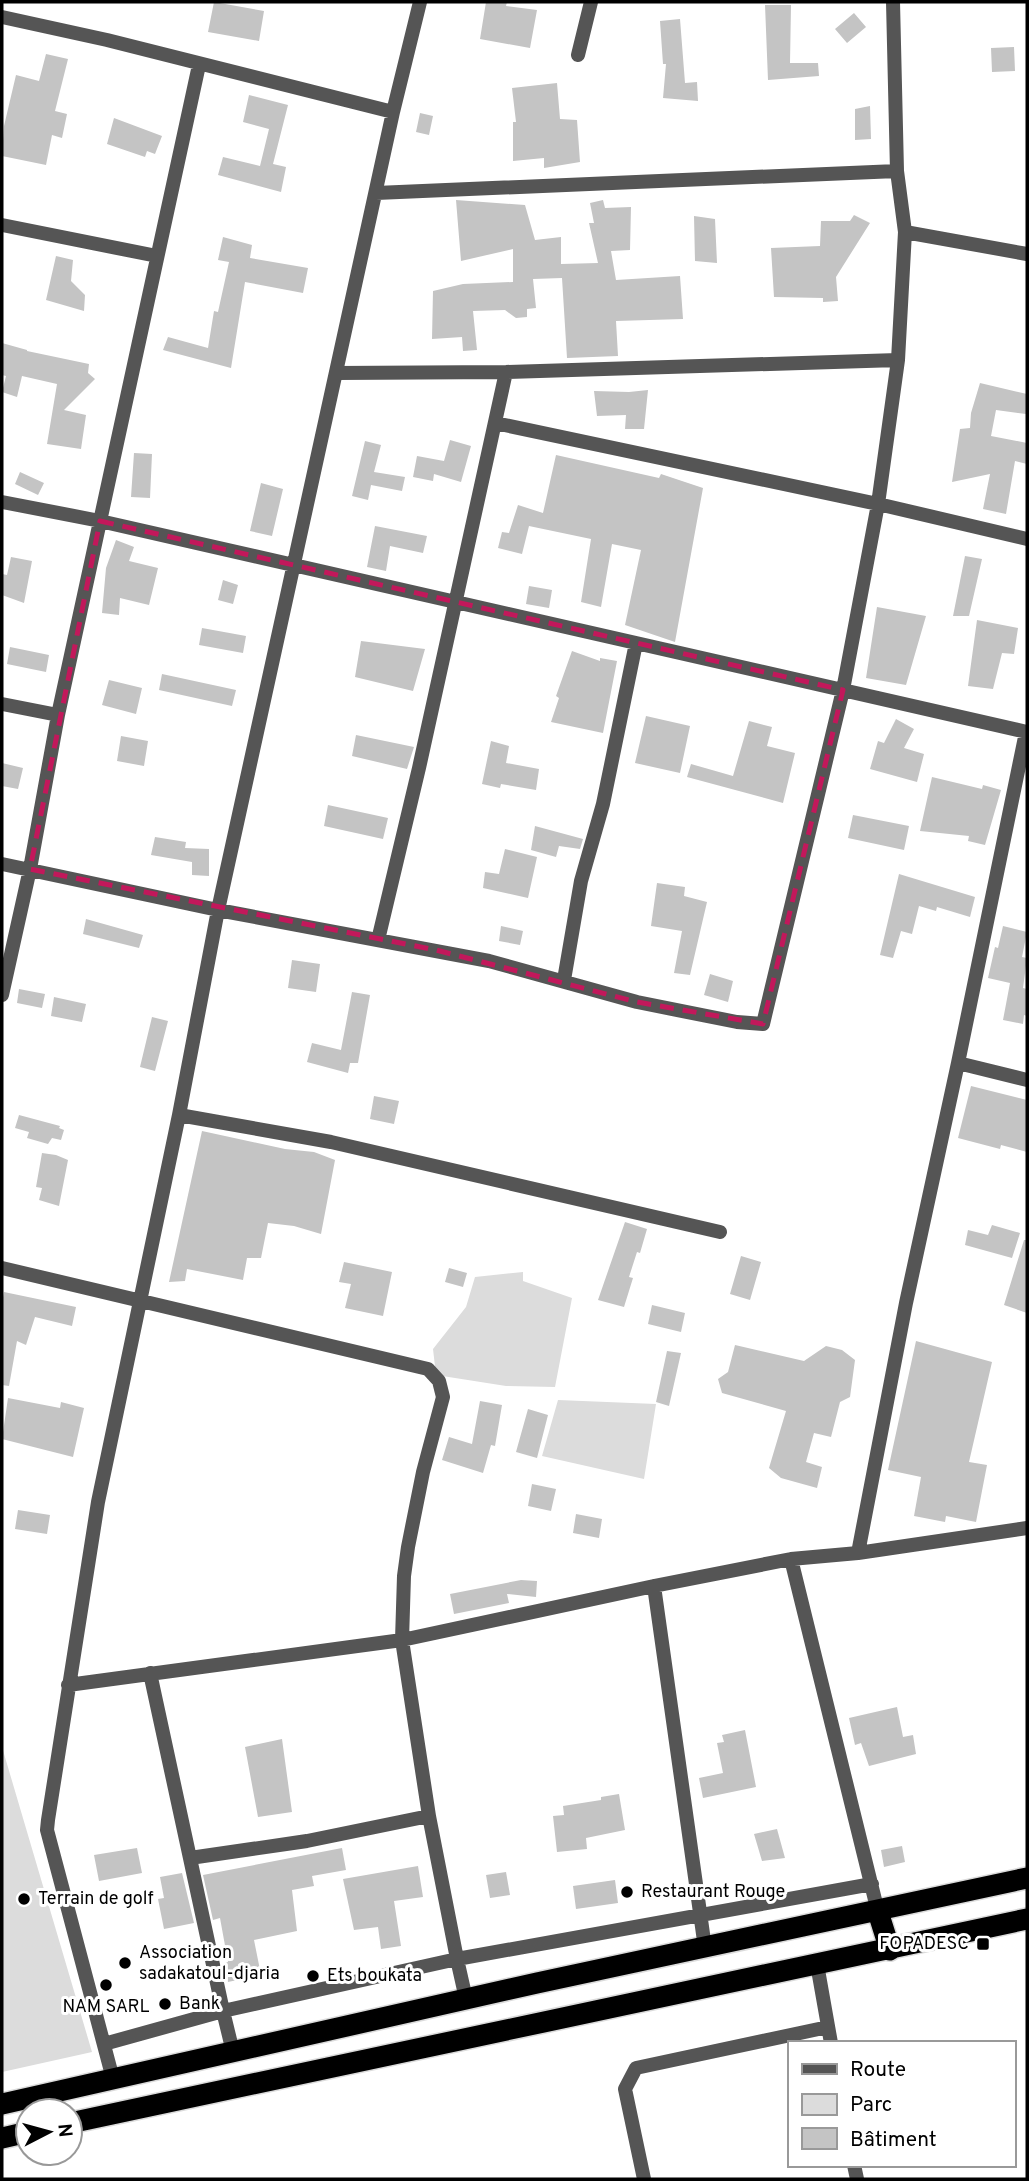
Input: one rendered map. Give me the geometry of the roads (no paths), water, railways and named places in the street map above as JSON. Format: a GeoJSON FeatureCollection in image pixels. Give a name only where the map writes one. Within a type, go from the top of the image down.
{"type":"FeatureCollection","features":[{"type":"Feature","properties":{"kind":"highway"},"geometry":{"type":"LineString","coordinates":[[2,2104],[467,1999],[1027,1878]]}},
{"type":"Feature","properties":{"kind":"highway"},"geometry":{"type":"LineString","coordinates":[[878,1912],[890,1950]]}},
{"type":"Feature","properties":{"kind":"highway"},"geometry":{"type":"LineString","coordinates":[[84,2120],[1027,1919]]}},
{"type":"Feature","properties":{"kind":"highway"},"geometry":{"type":"LineString","coordinates":[[113,2079],[118,2112]]}},
{"type":"Feature","properties":{"kind":"street"},"geometry":{"type":"LineString","coordinates":[[113,2079],[47,1830],[68,1685],[98,1502],[218,909],[393,112],[420,2]]}},
{"type":"Feature","properties":{"kind":"street"},"geometry":{"type":"LineString","coordinates":[[578,55],[591,2]]}},
{"type":"Feature","properties":{"kind":"street"},"geometry":{"type":"LineString","coordinates":[[2,864],[489,961],[637,1002],[737,1022],[763,1024],[843,690],[878,505],[898,360],[905,232],[897,171],[892,2]]}},
{"type":"Feature","properties":{"kind":"street"},"geometry":{"type":"LineString","coordinates":[[2,17],[107,40],[393,112]]}},
{"type":"Feature","properties":{"kind":"street"},"geometry":{"type":"LineString","coordinates":[[2,995],[30,869],[58,715],[199,65]]}},
{"type":"Feature","properties":{"kind":"street"},"geometry":{"type":"LineString","coordinates":[[376,193],[897,171]]}},
{"type":"Feature","properties":{"kind":"street"},"geometry":{"type":"LineString","coordinates":[[2,225],[158,256]]}},
{"type":"Feature","properties":{"kind":"street"},"geometry":{"type":"LineString","coordinates":[[905,232],[1027,254]]}},
{"type":"Feature","properties":{"kind":"street"},"geometry":{"type":"LineString","coordinates":[[336,373],[506,372],[898,360]]}},
{"type":"Feature","properties":{"kind":"street"},"geometry":{"type":"LineString","coordinates":[[378,940],[419,768],[506,372]]}},
{"type":"Feature","properties":{"kind":"street"},"geometry":{"type":"LineString","coordinates":[[495,423],[1027,539]]}},
{"type":"Feature","properties":{"kind":"street"},"geometry":{"type":"LineString","coordinates":[[2,502],[100,521],[1027,732],[906,1303],[859,1553]]}},
{"type":"Feature","properties":{"kind":"street"},"geometry":{"type":"LineString","coordinates":[[564,980],[581,881],[603,804],[636,643]]}},
{"type":"Feature","properties":{"kind":"street"},"geometry":{"type":"LineString","coordinates":[[2,704],[58,715]]}},
{"type":"Feature","properties":{"kind":"street"},"geometry":{"type":"LineString","coordinates":[[958,1063],[1027,1080]]}},
{"type":"Feature","properties":{"kind":"street"},"geometry":{"type":"LineString","coordinates":[[178,1115],[331,1142],[720,1232]]}},
{"type":"Feature","properties":{"kind":"street"},"geometry":{"type":"LineString","coordinates":[[2,1268],[428,1369],[435,1374],[443,1397],[408,1546],[402,1640],[429,1816],[467,1999]]}},
{"type":"Feature","properties":{"kind":"street"},"geometry":{"type":"LineString","coordinates":[[68,1685],[402,1640],[791,1559],[859,1553],[1027,1528]]}},
{"type":"Feature","properties":{"kind":"street"},"geometry":{"type":"LineString","coordinates":[[791,1559],[878,1912]]}},
{"type":"Feature","properties":{"kind":"street"},"geometry":{"type":"LineString","coordinates":[[654,1586],[705,1948]]}},
{"type":"Feature","properties":{"kind":"street"},"geometry":{"type":"LineString","coordinates":[[150,1673],[233,2052]]}},
{"type":"Feature","properties":{"kind":"street"},"geometry":{"type":"LineString","coordinates":[[190,1858],[307,1841],[429,1816]]}},
{"type":"Feature","properties":{"kind":"street"},"geometry":{"type":"LineString","coordinates":[[104,2044],[223,2011],[457,1959],[872,1884]]}},
{"type":"Feature","properties":{"kind":"street"},"geometry":{"type":"LineString","coordinates":[[817,1964],[831,2041]]}},
{"type":"Feature","properties":{"kind":"street"},"geometry":{"type":"LineString","coordinates":[[643,2179],[625,2089],[636,2068],[828,2027]]}},
{"type":"Feature","properties":{"kind":"place","name":"Restaurant Rouge"},"geometry":{"type":"Point","coordinates":[627,1892]}},
{"type":"Feature","properties":{"kind":"place","name":"Terrain de golf"},"geometry":{"type":"Point","coordinates":[24,1899]}},
{"type":"Feature","properties":{"kind":"place","name":"FOPADESC"},"geometry":{"type":"Point","coordinates":[983,1944]}},
{"type":"Feature","properties":{"kind":"place","name":"Association sadakatoul-djaria"},"geometry":{"type":"Point","coordinates":[125,1963]}},
{"type":"Feature","properties":{"kind":"place","name":"Ets boukata"},"geometry":{"type":"Point","coordinates":[313,1976]}},
{"type":"Feature","properties":{"kind":"place","name":"NAM SARL"},"geometry":{"type":"Point","coordinates":[106,1985]}},
{"type":"Feature","properties":{"kind":"place","name":"Bank"},"geometry":{"type":"Point","coordinates":[165,2004]}}]}
